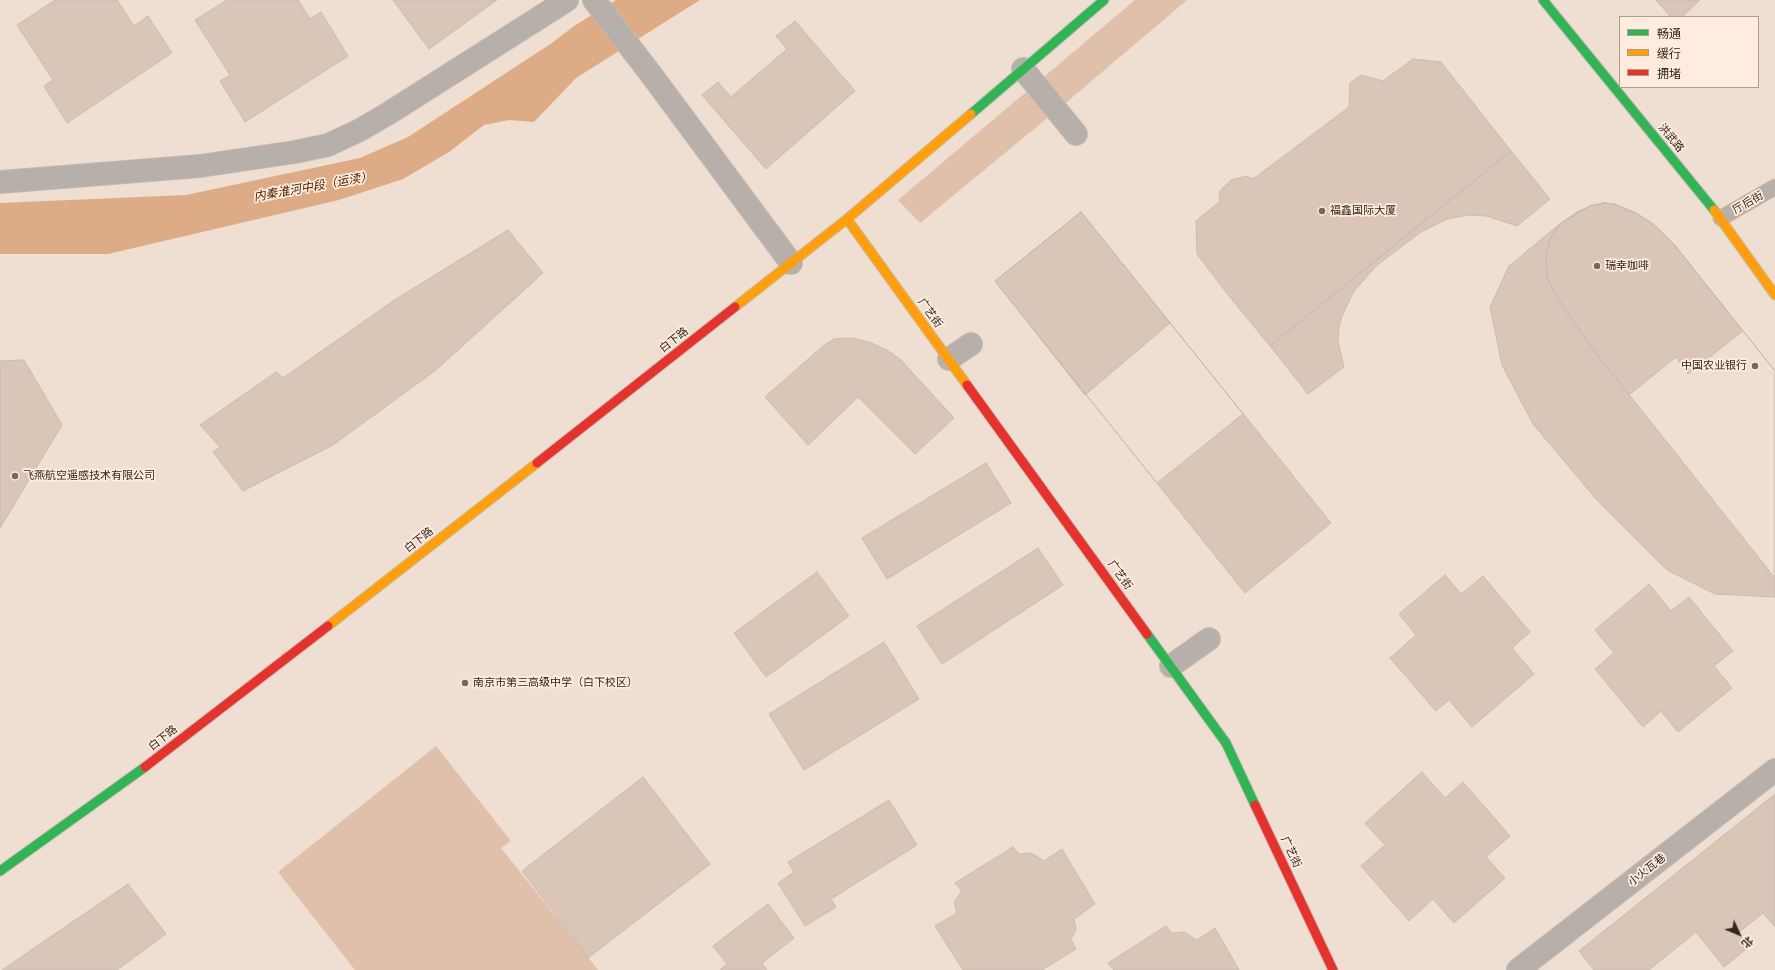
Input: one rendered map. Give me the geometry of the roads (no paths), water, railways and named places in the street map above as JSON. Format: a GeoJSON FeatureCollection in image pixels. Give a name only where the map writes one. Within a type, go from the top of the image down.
{"type":"FeatureCollection","features":[{"type":"Feature","properties":{"kind":"main road","name":"白下路"},"geometry":{"type":"LineString","coordinates":[[0,871],[130,779],[435,543],[847,219],[1104,0]]}},
{"type":"Feature","properties":{"kind":"main road","name":"洪武路"},"geometry":{"type":"LineString","coordinates":[[1543,0],[1721,218],[1775,295]]}},
{"type":"Feature","properties":{"kind":"main road","name":"广艺街"},"geometry":{"type":"LineString","coordinates":[[847,219],[1226,743],[1333,970]]}},
{"type":"Feature","properties":{"kind":"street"},"geometry":{"type":"LineString","coordinates":[[0,182],[200,166],[295,152],[328,145],[360,130],[389,113],[567,0]]}},
{"type":"Feature","properties":{"kind":"street"},"geometry":{"type":"LineString","coordinates":[[594,0],[653,76],[790,263]]}},
{"type":"Feature","properties":{"kind":"street"},"geometry":{"type":"LineString","coordinates":[[1023,69],[1076,134]]}},
{"type":"Feature","properties":{"kind":"street"},"geometry":{"type":"LineString","coordinates":[[949,359],[971,344]]}},
{"type":"Feature","properties":{"kind":"street"},"geometry":{"type":"LineString","coordinates":[[1171,666],[1209,639]]}},
{"type":"Feature","properties":{"kind":"street","name":"小火瓦巷"},"geometry":{"type":"LineString","coordinates":[[1518,970],[1775,770]]}},
{"type":"Feature","properties":{"kind":"lane","name":"厅后街"},"geometry":{"type":"LineString","coordinates":[[1721,218],[1775,187]]}},
{"type":"Feature","properties":{"kind":"water","name":"内秦淮河中段（运渎）"},"geometry":{"type":"Polygon","coordinates":[[[616,0],[700,0],[576,78],[534,122],[509,120],[484,125],[449,152],[403,179],[339,200],[108,254],[0,254],[0,203],[186,195],[360,158],[408,137],[552,43],[574,26],[616,0]]]}},
{"type":"Feature","properties":{"kind":"place","name":"福鑫国际大厦"},"geometry":{"type":"Point","coordinates":[1322,211]}},
{"type":"Feature","properties":{"kind":"place","name":"瑞幸咖啡"},"geometry":{"type":"Point","coordinates":[1597,266]}},
{"type":"Feature","properties":{"kind":"place","name":"中国农业银行"},"geometry":{"type":"Point","coordinates":[1755,366]}},
{"type":"Feature","properties":{"kind":"place","name":"飞燕航空遥感技术有限公司"},"geometry":{"type":"Point","coordinates":[15,476]}},
{"type":"Feature","properties":{"kind":"place","name":"南京市第三高级中学（白下校区）"},"geometry":{"type":"Point","coordinates":[465,683]}}]}
